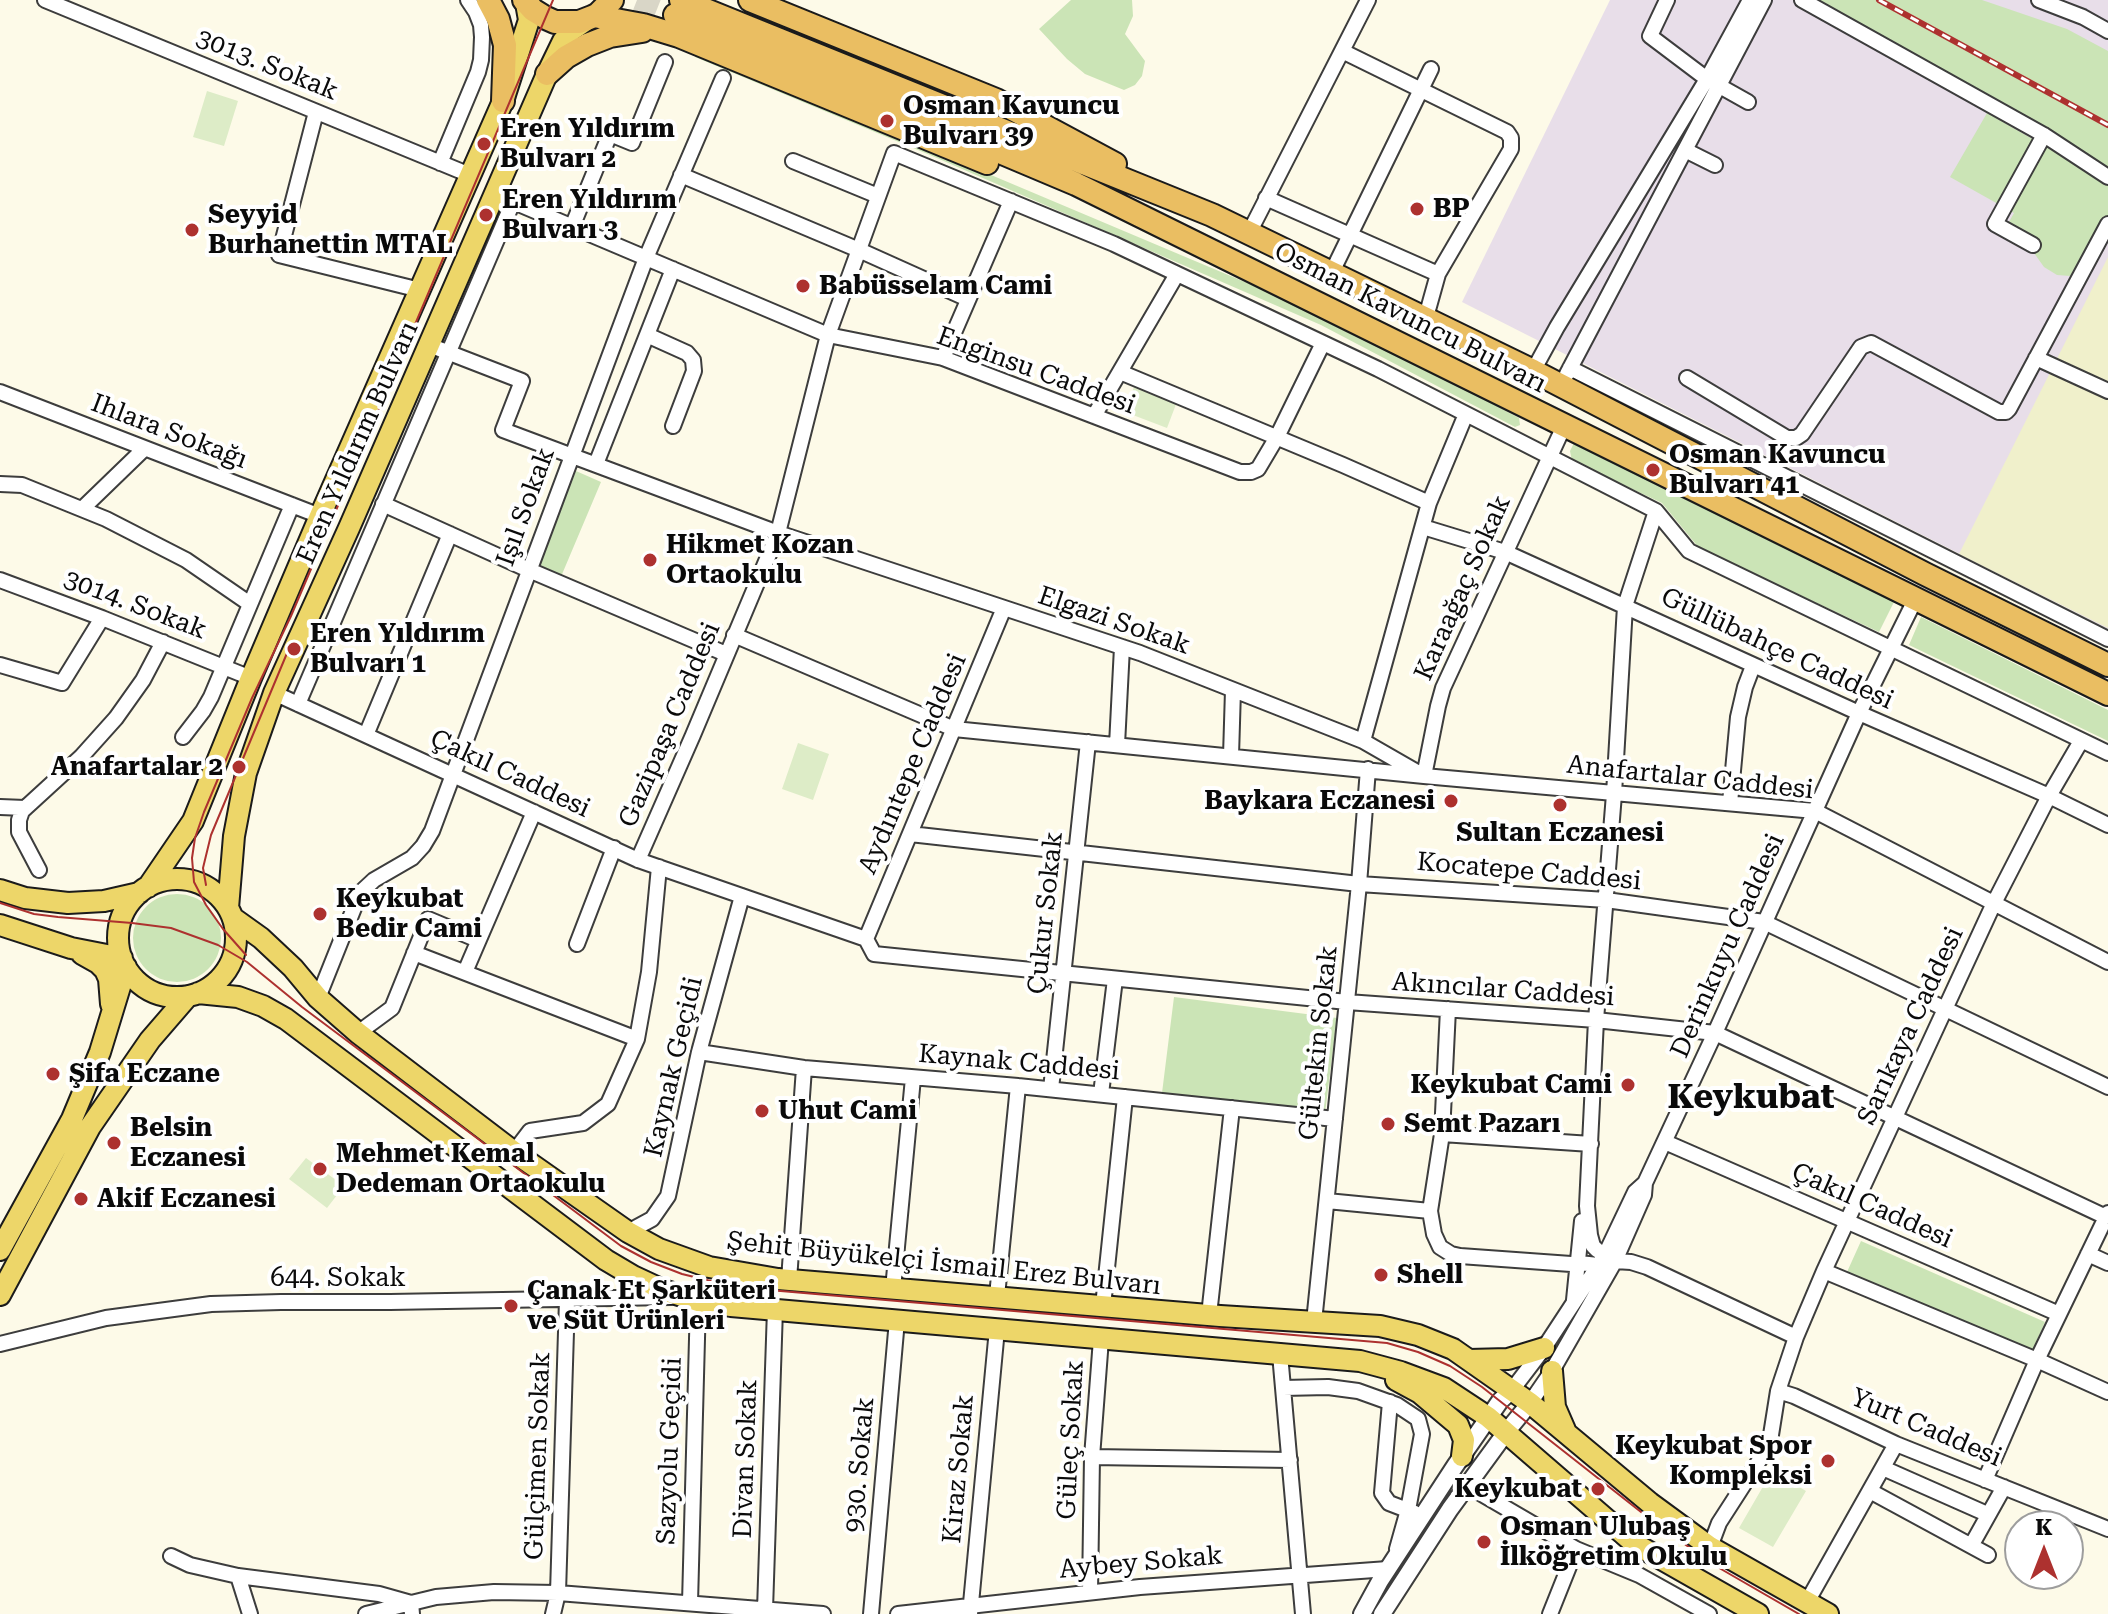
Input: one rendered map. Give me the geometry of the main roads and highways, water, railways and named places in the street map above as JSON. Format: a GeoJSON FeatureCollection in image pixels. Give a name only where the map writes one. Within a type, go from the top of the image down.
{"type":"FeatureCollection","features":[{"type":"Feature","properties":{"kind":"highway"},"geometry":{"type":"LineString","coordinates":[[488,0],[501,26],[505,45],[503,101]]}},
{"type":"Feature","properties":{"kind":"highway"},"geometry":{"type":"LineString","coordinates":[[525,2],[555,22],[579,22],[605,9],[612,0]]}},
{"type":"Feature","properties":{"kind":"highway"},"geometry":{"type":"LineString","coordinates":[[750,0],[996,100],[1212,215]]}},
{"type":"Feature","properties":{"kind":"highway"},"geometry":{"type":"LineString","coordinates":[[591,18],[673,15]]}},
{"type":"Feature","properties":{"kind":"highway"},"geometry":{"type":"LineString","coordinates":[[547,74],[566,57],[598,40],[673,15]]}},
{"type":"Feature","properties":{"kind":"highway","name":"Osman Kavuncu Bulvarı"},"geometry":{"type":"LineString","coordinates":[[673,15],[1212,215],[1533,371],[1566,377],[1912,567],[2108,665]]}},
{"type":"Feature","properties":{"kind":"highway","name":"Osman Kavuncu Bulvarı"},"geometry":{"type":"LineString","coordinates":[[673,15],[1081,202],[1198,243],[2108,694]]}},
{"type":"Feature","properties":{"kind":"main road","name":"Eren Yıldırım Bulvarı"},"geometry":{"type":"LineString","coordinates":[[143,890],[193,821],[320,516],[503,101],[529,20],[525,2]]}},
{"type":"Feature","properties":{"kind":"main road","name":"Eren Yıldırım Bulvarı"},"geometry":{"type":"LineString","coordinates":[[230,913],[234,836],[246,773],[274,693],[349,528],[439,348],[504,198],[547,74],[563,41],[572,30],[591,18]]}},
{"type":"Feature","properties":{"kind":"main road"},"geometry":{"type":"LineString","coordinates":[[0,890],[25,898],[68,903],[104,901],[167,880],[194,882],[207,887],[222,900],[230,913],[236,944],[228,967],[215,983],[193,994],[150,1040],[90,1127],[0,1295]]}},
{"type":"Feature","properties":{"kind":"main road"},"geometry":{"type":"LineString","coordinates":[[143,890],[126,909],[118,938],[124,963],[140,983],[157,993],[178,997],[193,994],[238,997],[275,1012],[606,1260],[646,1283],[689,1298],[731,1306],[1360,1361],[1401,1372],[1444,1388],[1488,1417],[1635,1544],[1758,1614]]}},
{"type":"Feature","properties":{"kind":"main road","name":"Şehit Büyükelçi İsmail Erez Bulvarı"},"geometry":{"type":"LineString","coordinates":[[230,913],[261,938],[293,968],[318,998],[358,1033],[514,1152],[628,1232],[659,1249],[726,1271],[789,1280],[1401,1330],[1453,1349],[1530,1403],[1650,1503],[1710,1547],[1828,1614]]}},
{"type":"Feature","properties":{"kind":"main road"},"geometry":{"type":"LineString","coordinates":[[0,925],[124,963]]}},
{"type":"Feature","properties":{"kind":"main road"},"geometry":{"type":"LineString","coordinates":[[71,948],[105,970],[109,979],[112,1012]]}},
{"type":"Feature","properties":{"kind":"main road"},"geometry":{"type":"LineString","coordinates":[[0,1250],[72,1119],[100,1052],[124,963]]}},
{"type":"Feature","properties":{"kind":"main road"},"geometry":{"type":"LineString","coordinates":[[1469,1360],[1508,1359],[1544,1348]]}},
{"type":"Feature","properties":{"kind":"main road"},"geometry":{"type":"LineString","coordinates":[[1360,1361],[1420,1393],[1458,1425],[1464,1440],[1462,1456]]}},
{"type":"Feature","properties":{"kind":"main road"},"geometry":{"type":"LineString","coordinates":[[1552,1371],[1555,1407],[1567,1433]]}},
{"type":"Feature","properties":{"kind":"tunnel"},"geometry":{"type":"LineString","coordinates":[[637,0],[675,15]]}},
{"type":"Feature","properties":{"kind":"tram line"},"geometry":{"type":"LineString","coordinates":[[246,955],[223,929],[194,882],[192,858],[195,838],[252,698],[291,616],[553,0]]}},
{"type":"Feature","properties":{"kind":"tram line"},"geometry":{"type":"LineString","coordinates":[[206,885],[203,868],[211,835],[290,646]]}},
{"type":"Feature","properties":{"kind":"tram line"},"geometry":{"type":"LineString","coordinates":[[0,903],[34,914],[171,928],[218,945],[247,962],[302,1007],[621,1246],[682,1274],[769,1290],[1387,1343],[1418,1352],[1450,1366],[1482,1387],[1655,1523],[1714,1565],[1799,1614]]}},
{"type":"Feature","properties":{"kind":"railway"},"geometry":{"type":"LineString","coordinates":[[1879,0],[2108,125]]}},
{"type":"Feature","properties":{"kind":"place","name":"Osman Kavuncu Bulvarı 39"},"geometry":{"type":"Point","coordinates":[887,121]}},
{"type":"Feature","properties":{"kind":"place","name":"Eren Yıldırım Bulvarı 2"},"geometry":{"type":"Point","coordinates":[484,144]}},
{"type":"Feature","properties":{"kind":"place","name":"BP"},"geometry":{"type":"Point","coordinates":[1417,209]}},
{"type":"Feature","properties":{"kind":"place","name":"Eren Yıldırım Bulvarı 3"},"geometry":{"type":"Point","coordinates":[486,215]}},
{"type":"Feature","properties":{"kind":"place","name":"Seyyid Burhanettin MTAL"},"geometry":{"type":"Point","coordinates":[192,230]}},
{"type":"Feature","properties":{"kind":"place","name":"Babüsselam Cami"},"geometry":{"type":"Point","coordinates":[803,286]}},
{"type":"Feature","properties":{"kind":"place","name":"Osman Kavuncu Bulvarı 41"},"geometry":{"type":"Point","coordinates":[1653,470]}},
{"type":"Feature","properties":{"kind":"place","name":"Hikmet Kozan Ortaokulu"},"geometry":{"type":"Point","coordinates":[650,560]}},
{"type":"Feature","properties":{"kind":"place","name":"Eren Yıldırım Bulvarı 1"},"geometry":{"type":"Point","coordinates":[294,649]}},
{"type":"Feature","properties":{"kind":"place","name":"Anafartalar 2"},"geometry":{"type":"Point","coordinates":[239,767]}},
{"type":"Feature","properties":{"kind":"place","name":"Baykara Eczanesi"},"geometry":{"type":"Point","coordinates":[1451,801]}},
{"type":"Feature","properties":{"kind":"place","name":"Sultan Eczanesi"},"geometry":{"type":"Point","coordinates":[1560,805]}},
{"type":"Feature","properties":{"kind":"place","name":"Keykubat Bedir Cami"},"geometry":{"type":"Point","coordinates":[320,914]}},
{"type":"Feature","properties":{"kind":"place","name":"Şifa Eczane"},"geometry":{"type":"Point","coordinates":[53,1074]}},
{"type":"Feature","properties":{"kind":"place","name":"Keykubat Cami"},"geometry":{"type":"Point","coordinates":[1628,1085]}},
{"type":"Feature","properties":{"kind":"place","name":"Uhut Cami"},"geometry":{"type":"Point","coordinates":[762,1111]}},
{"type":"Feature","properties":{"kind":"place","name":"Semt Pazarı"},"geometry":{"type":"Point","coordinates":[1388,1124]}},
{"type":"Feature","properties":{"kind":"place","name":"Belsin Eczanesi"},"geometry":{"type":"Point","coordinates":[114,1143]}},
{"type":"Feature","properties":{"kind":"place","name":"Mehmet Kemal Dedeman Ortaokulu"},"geometry":{"type":"Point","coordinates":[320,1169]}},
{"type":"Feature","properties":{"kind":"place","name":"Akif Eczanesi"},"geometry":{"type":"Point","coordinates":[81,1199]}},
{"type":"Feature","properties":{"kind":"place","name":"Shell"},"geometry":{"type":"Point","coordinates":[1381,1275]}},
{"type":"Feature","properties":{"kind":"place","name":"Çanak Et Şarküteri ve Süt Ürünleri"},"geometry":{"type":"Point","coordinates":[511,1306]}},
{"type":"Feature","properties":{"kind":"place","name":"Keykubat Spor Kompleksi"},"geometry":{"type":"Point","coordinates":[1828,1461]}},
{"type":"Feature","properties":{"kind":"place","name":"Keykubat"},"geometry":{"type":"Point","coordinates":[1598,1489]}},
{"type":"Feature","properties":{"kind":"place","name":"Osman Ulubaş İlköğretim Okulu"},"geometry":{"type":"Point","coordinates":[1484,1542]}},
{"type":"Feature","properties":{"kind":"district","name":"Keykubat"},"geometry":{"type":"Point","coordinates":[1751,1098]}}]}
